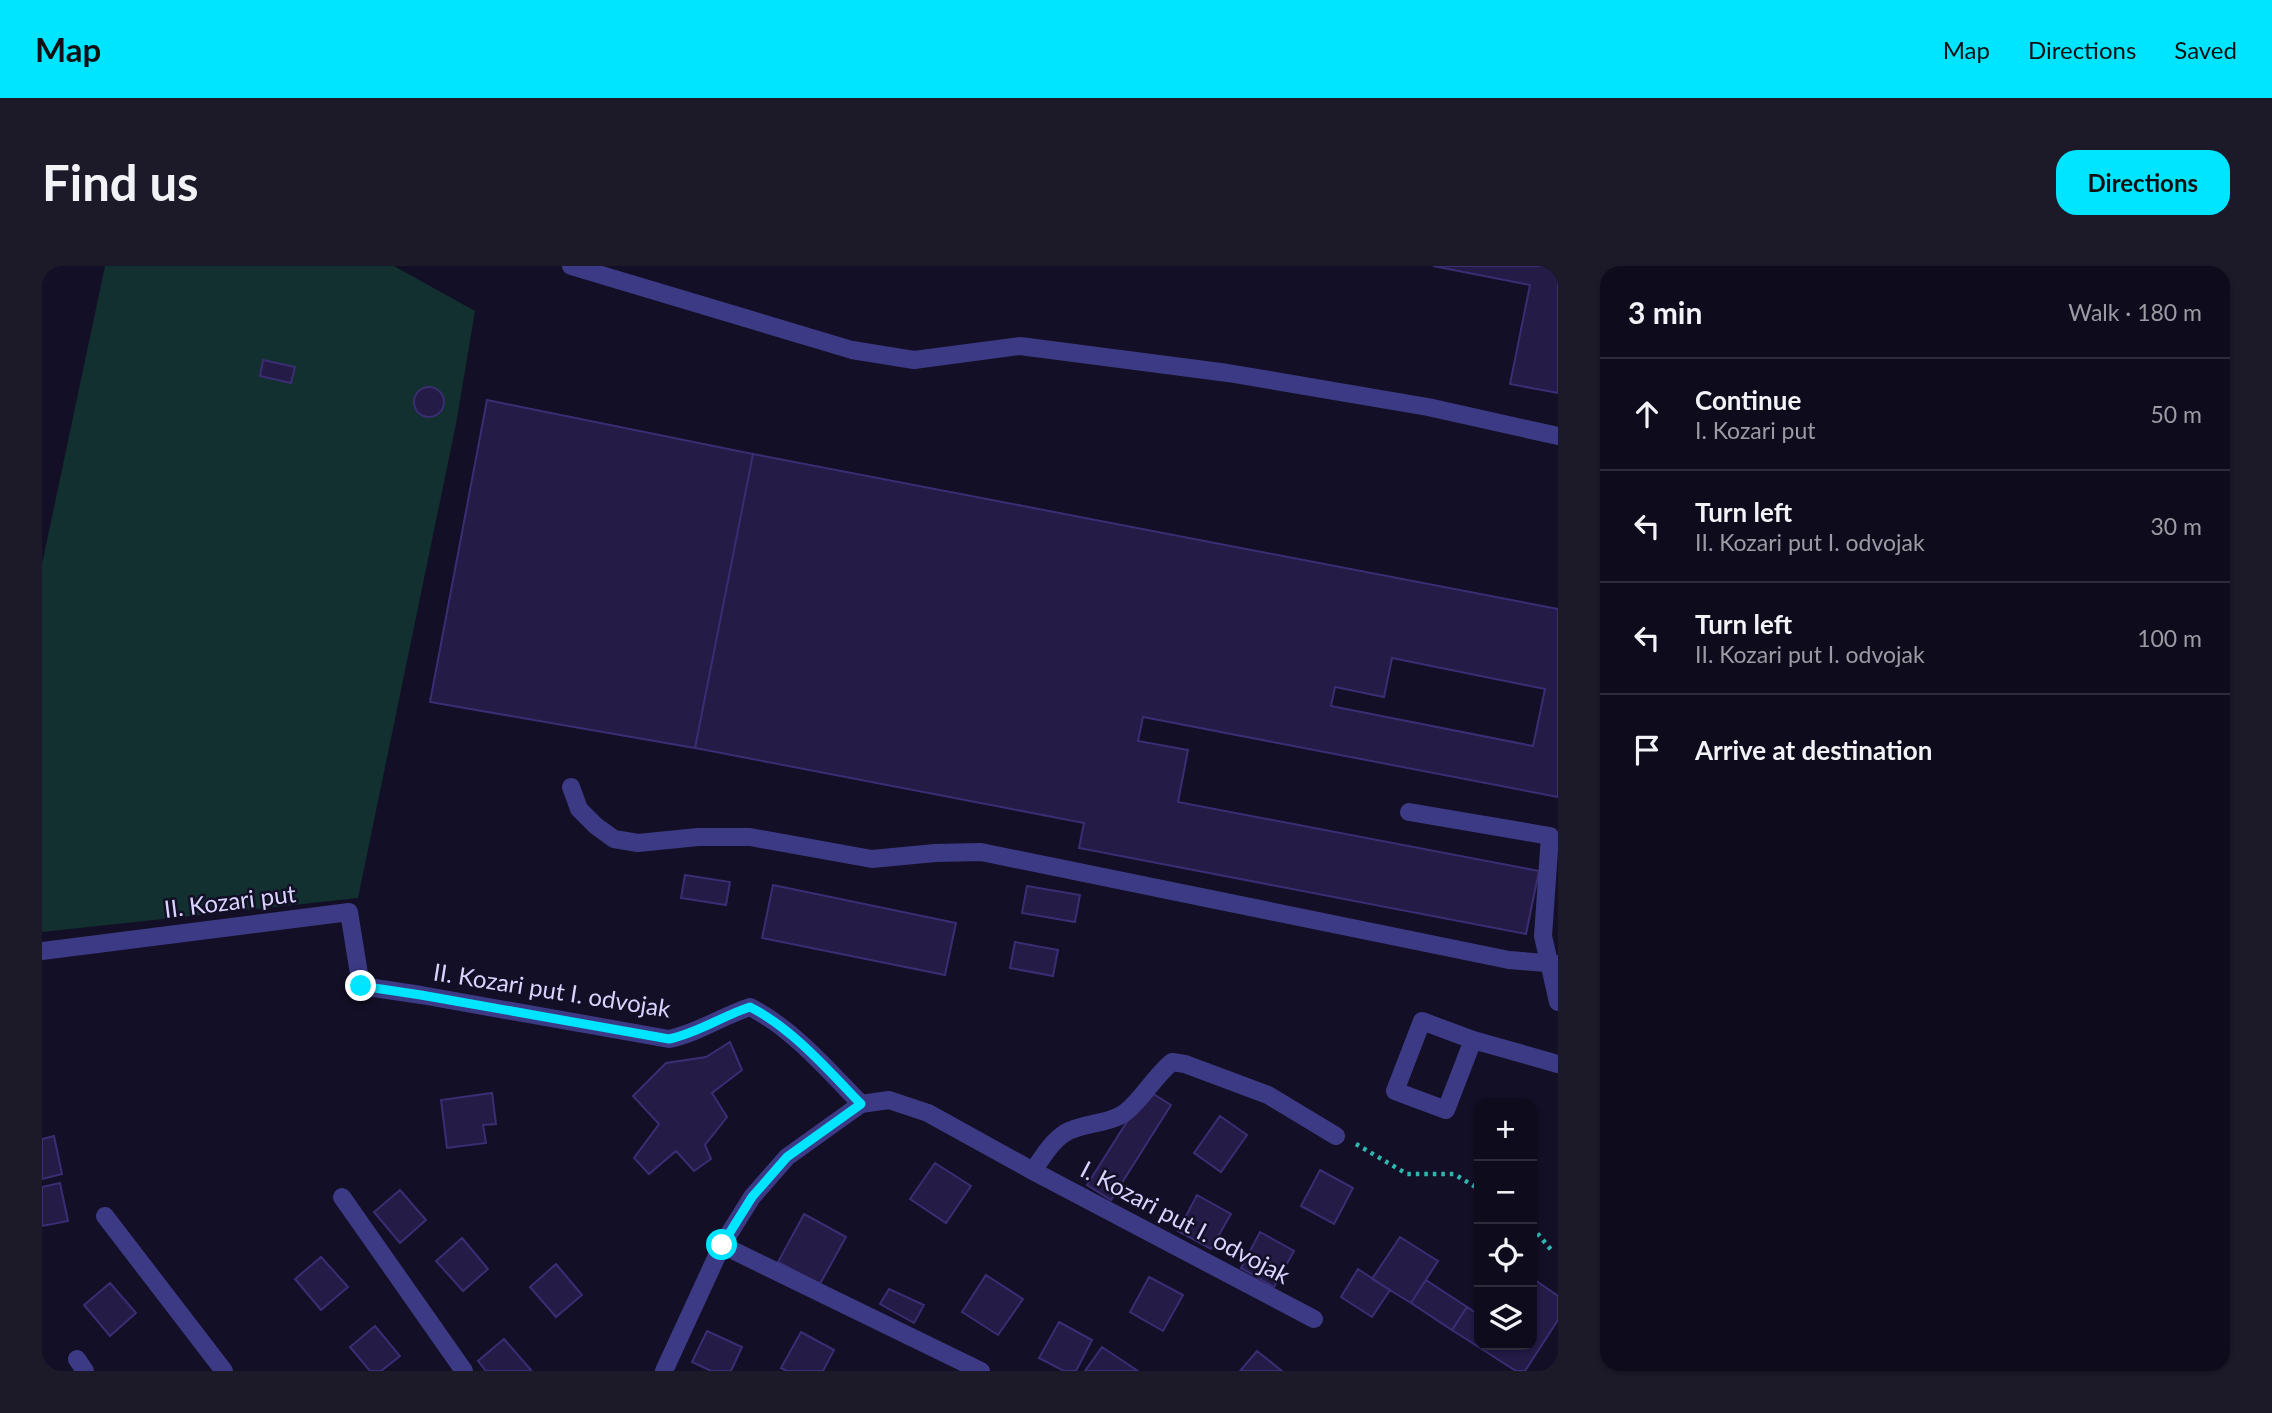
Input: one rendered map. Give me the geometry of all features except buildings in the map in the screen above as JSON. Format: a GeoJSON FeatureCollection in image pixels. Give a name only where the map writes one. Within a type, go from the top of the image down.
{"type":"FeatureCollection","features":[{"type":"Feature","properties":{"kind":"street"},"geometry":{"type":"LineString","coordinates":[[570,266],[852,351],[914,360],[1020,346],[1228,373],[1428,407],[1558,436]]}},
{"type":"Feature","properties":{"kind":"street"},"geometry":{"type":"LineString","coordinates":[[571,787],[579,809],[614,839],[638,843],[698,836],[750,837],[872,859],[981,852],[1495,958],[1553,964]]}},
{"type":"Feature","properties":{"kind":"street"},"geometry":{"type":"LineString","coordinates":[[1409,812],[1550,836],[1543,936],[1553,964],[1558,1002]]}},
{"type":"Feature","properties":{"kind":"street","name":"II. Kozari put"},"geometry":{"type":"LineString","coordinates":[[42,951],[349,912],[361,986]]}},
{"type":"Feature","properties":{"kind":"street","name":"II. Kozari put I. odvojak"},"geometry":{"type":"LineString","coordinates":[[361,986],[669,1039],[689,1035],[724,1016],[750,1007],[762,1013],[813,1055],[861,1104]]}},
{"type":"Feature","properties":{"kind":"street"},"geometry":{"type":"LineString","coordinates":[[1473,1040],[1446,1110],[1395,1091],[1422,1021],[1473,1040],[1558,1064]]}},
{"type":"Feature","properties":{"kind":"street","name":"I. Kozari put I. odvojak"},"geometry":{"type":"LineString","coordinates":[[1033,1171],[1053,1143],[1067,1132],[1126,1112],[1158,1073],[1172,1062],[1185,1064],[1268,1095],[1336,1136]]}},
{"type":"Feature","properties":{"kind":"street","name":"I. Kozari put I. odvojak"},"geometry":{"type":"LineString","coordinates":[[861,1104],[889,1100],[928,1113],[1314,1319]]}},
{"type":"Feature","properties":{"kind":"street"},"geometry":{"type":"LineString","coordinates":[[664,1371],[722,1245],[752,1197],[787,1157],[861,1104]]}},
{"type":"Feature","properties":{"kind":"street"},"geometry":{"type":"LineString","coordinates":[[342,1197],[464,1371]]}},
{"type":"Feature","properties":{"kind":"street"},"geometry":{"type":"LineString","coordinates":[[105,1216],[225,1371]]}},
{"type":"Feature","properties":{"kind":"street"},"geometry":{"type":"LineString","coordinates":[[722,1245],[981,1371]]}},
{"type":"Feature","properties":{"kind":"path"},"geometry":{"type":"LineString","coordinates":[[1336,1136],[1360,1146],[1407,1174],[1454,1174],[1474,1186]]}},
{"type":"Feature","properties":{"kind":"path"},"geometry":{"type":"LineString","coordinates":[[1537,1233],[1553,1252]]}},
{"type":"Feature","properties":{"kind":"green space"},"geometry":{"type":"Polygon","coordinates":[[[105,266],[394,266],[475,311],[456,424],[358,898],[42,932],[42,564],[105,266]]]}},
{"type":"Feature","properties":{"kind":"route"},"geometry":{"type":"LineString","coordinates":[[361,986],[669,1039],[689,1035],[724,1016],[750,1007],[762,1013],[813,1055],[861,1104],[787,1157],[752,1197],[722,1245]]}}]}
